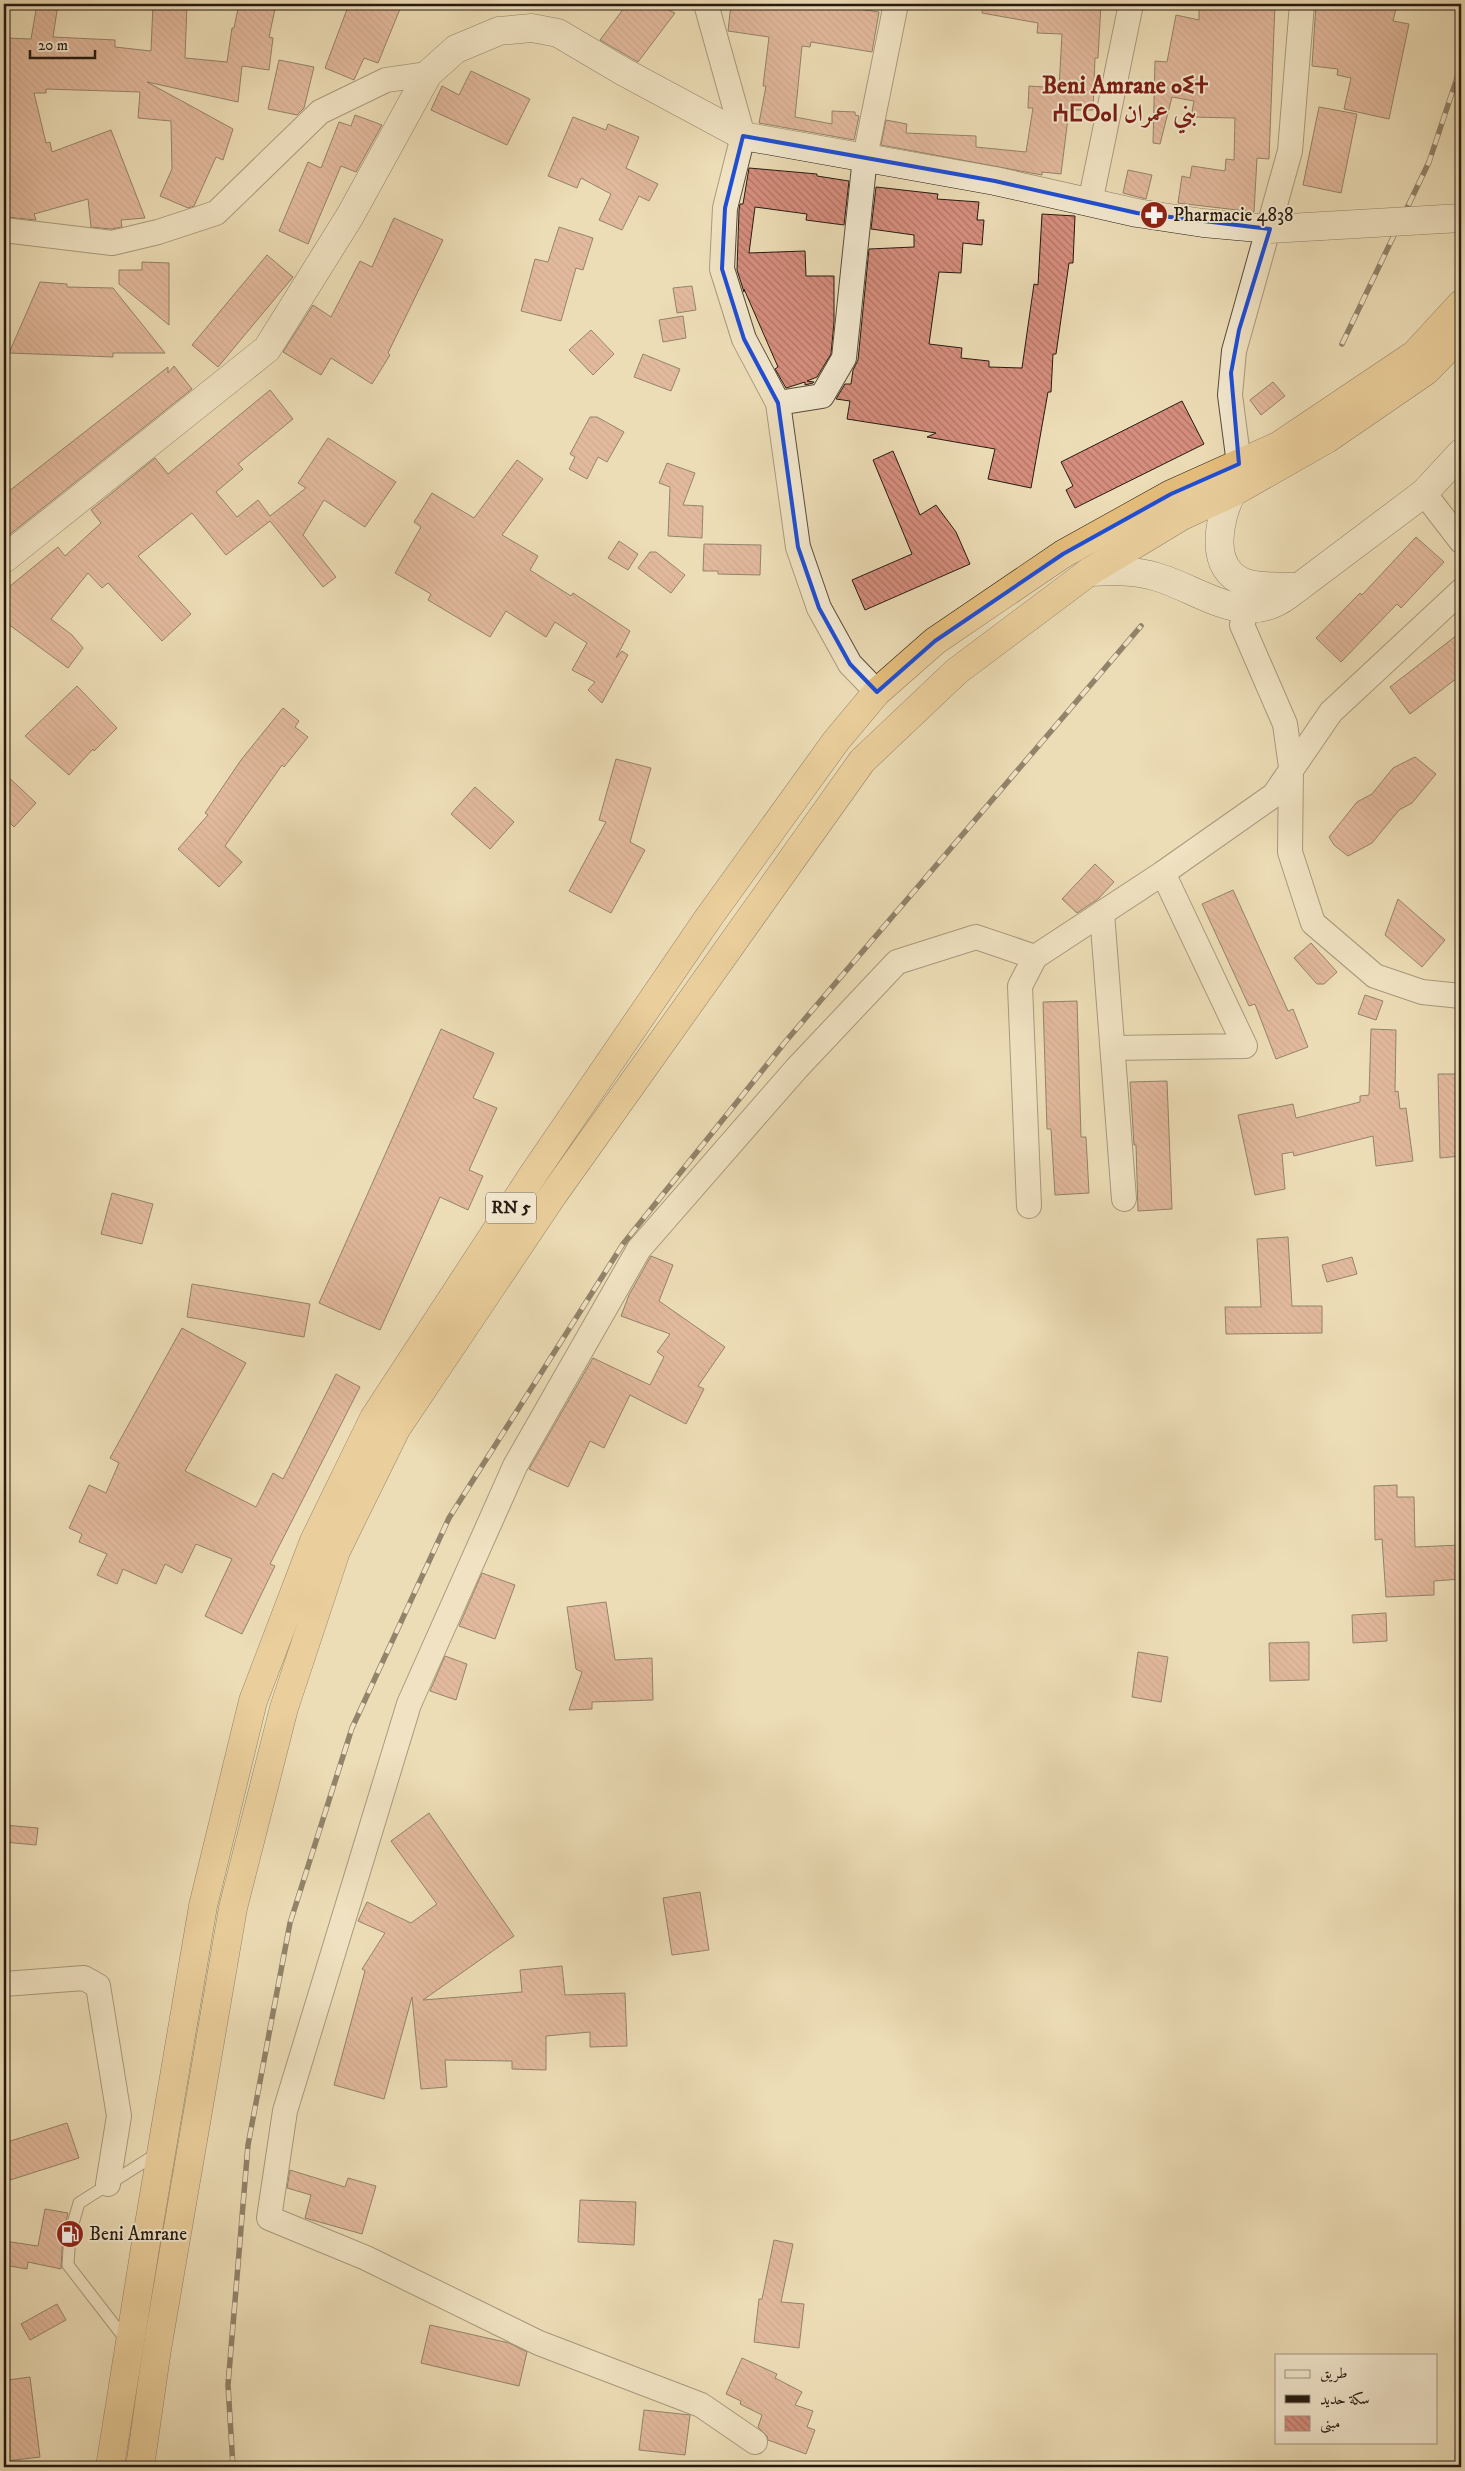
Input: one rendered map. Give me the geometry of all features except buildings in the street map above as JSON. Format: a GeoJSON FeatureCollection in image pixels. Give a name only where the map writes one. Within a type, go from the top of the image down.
{"type":"FeatureCollection","features":[{"type":"Feature","properties":{"kind":"highway","name":"RN 5"},"geometry":{"type":"LineString","coordinates":[[110,2467],[161,2150],[203,1906],[253,1701],[314,1541],[374,1418],[532,1176],[709,917],[836,740],[877,692],[935,642],[1063,554],[1171,494],[1278,446],[1415,354],[1461,304]]}},
{"type":"Feature","properties":{"kind":"highway","name":"RN 5"},"geometry":{"type":"LineString","coordinates":[[140,2467],[157,2349],[233,1908],[284,1708],[336,1551],[396,1429],[553,1195],[862,761],[957,671],[1088,572],[1182,516],[1232,493],[1327,439],[1426,371],[1461,335]]}},
{"type":"Feature","properties":{"kind":"main road"},"geometry":{"type":"LineString","coordinates":[[4,559],[267,349],[350,216],[428,74],[456,50],[499,31],[532,28],[558,33],[624,72],[743,136],[995,181],[1090,203],[1203,223],[1270,229],[1461,218]]}},
{"type":"Feature","properties":{"kind":"main road"},"geometry":{"type":"LineString","coordinates":[[1088,572],[1126,570],[1158,577],[1208,599],[1251,597],[1299,587],[1424,493],[1461,452]]}},
{"type":"Feature","properties":{"kind":"main road"},"geometry":{"type":"LineString","coordinates":[[1232,493],[1224,508],[1219,525],[1219,543],[1226,567],[1251,597]]}},
{"type":"Feature","properties":{"kind":"street"},"geometry":{"type":"LineString","coordinates":[[706,4],[743,136],[725,208],[722,269],[744,339],[778,403],[798,548],[820,608],[850,664],[877,692]]}},
{"type":"Feature","properties":{"kind":"street"},"geometry":{"type":"LineString","coordinates":[[778,403],[822,396],[844,358],[865,157],[896,4]]}},
{"type":"Feature","properties":{"kind":"street"},"geometry":{"type":"LineString","coordinates":[[1090,203],[1131,4]]}},
{"type":"Feature","properties":{"kind":"street"},"geometry":{"type":"LineString","coordinates":[[1239,464],[1230,395],[1232,366],[1239,330],[1270,229],[1290,151],[1302,4]]}},
{"type":"Feature","properties":{"kind":"street"},"geometry":{"type":"LineString","coordinates":[[4,230],[112,242],[158,232],[216,213],[320,112],[386,80],[428,74]]}},
{"type":"Feature","properties":{"kind":"street"},"geometry":{"type":"LineString","coordinates":[[1424,493],[1461,542]]}},
{"type":"Feature","properties":{"kind":"street"},"geometry":{"type":"LineString","coordinates":[[1029,1206],[1020,986],[1035,957],[1274,795],[1331,712],[1461,592]]}},
{"type":"Feature","properties":{"kind":"street"},"geometry":{"type":"LineString","coordinates":[[1251,597],[1242,625],[1285,724],[1292,767],[1290,852],[1313,923],[1375,976],[1422,992],[1461,996]]}},
{"type":"Feature","properties":{"kind":"street"},"geometry":{"type":"LineString","coordinates":[[1112,1048],[1245,1046],[1163,872]]}},
{"type":"Feature","properties":{"kind":"street"},"geometry":{"type":"LineString","coordinates":[[1102,913],[1124,1199]]}},
{"type":"Feature","properties":{"kind":"street"},"geometry":{"type":"LineString","coordinates":[[755,2442],[701,2405],[539,2343],[366,2258],[269,2218],[285,2112],[409,1704],[514,1466],[638,1249],[797,1068],[898,962],[976,937],[1035,957]]}},
{"type":"Feature","properties":{"kind":"street"},"geometry":{"type":"LineString","coordinates":[[4,1984],[84,1978],[98,1986],[119,2116],[108,2184]]}},
{"type":"Feature","properties":{"kind":"lane"},"geometry":{"type":"LineString","coordinates":[[130,2344],[68,2265],[70,2234],[79,2203],[161,2150]]}},
{"type":"Feature","properties":{"kind":"highlighted area"},"geometry":{"type":"Polygon","coordinates":[[[743,136],[995,181],[1137,213],[1270,229],[1239,330],[1231,373],[1239,464],[1171,494],[1063,554],[935,641],[877,692],[850,664],[819,608],[798,547],[778,403],[744,339],[722,269],[725,208],[743,136]]]}},
{"type":"Feature","properties":{"kind":"railway"},"geometry":{"type":"LineString","coordinates":[[1342,344],[1429,162],[1461,66]]}},
{"type":"Feature","properties":{"kind":"railway"},"geometry":{"type":"LineString","coordinates":[[233,2467],[228,2385],[248,2145],[290,1923],[352,1728],[449,1518],[623,1244],[786,1041],[1141,626]]}},
{"type":"Feature","properties":{"kind":"place","name":"Pharmacie 4838"},"geometry":{"type":"Point","coordinates":[1154,215]}},
{"type":"Feature","properties":{"kind":"place","name":"Beni Amrane"},"geometry":{"type":"Point","coordinates":[70,2234]}},
{"type":"Feature","properties":{"kind":"district","name":"Beni Amrane ⴰⵉⵜ ⵄⵎⵔⴰⵏ بني عمران"},"geometry":{"type":"Point","coordinates":[1125,100]}}]}
